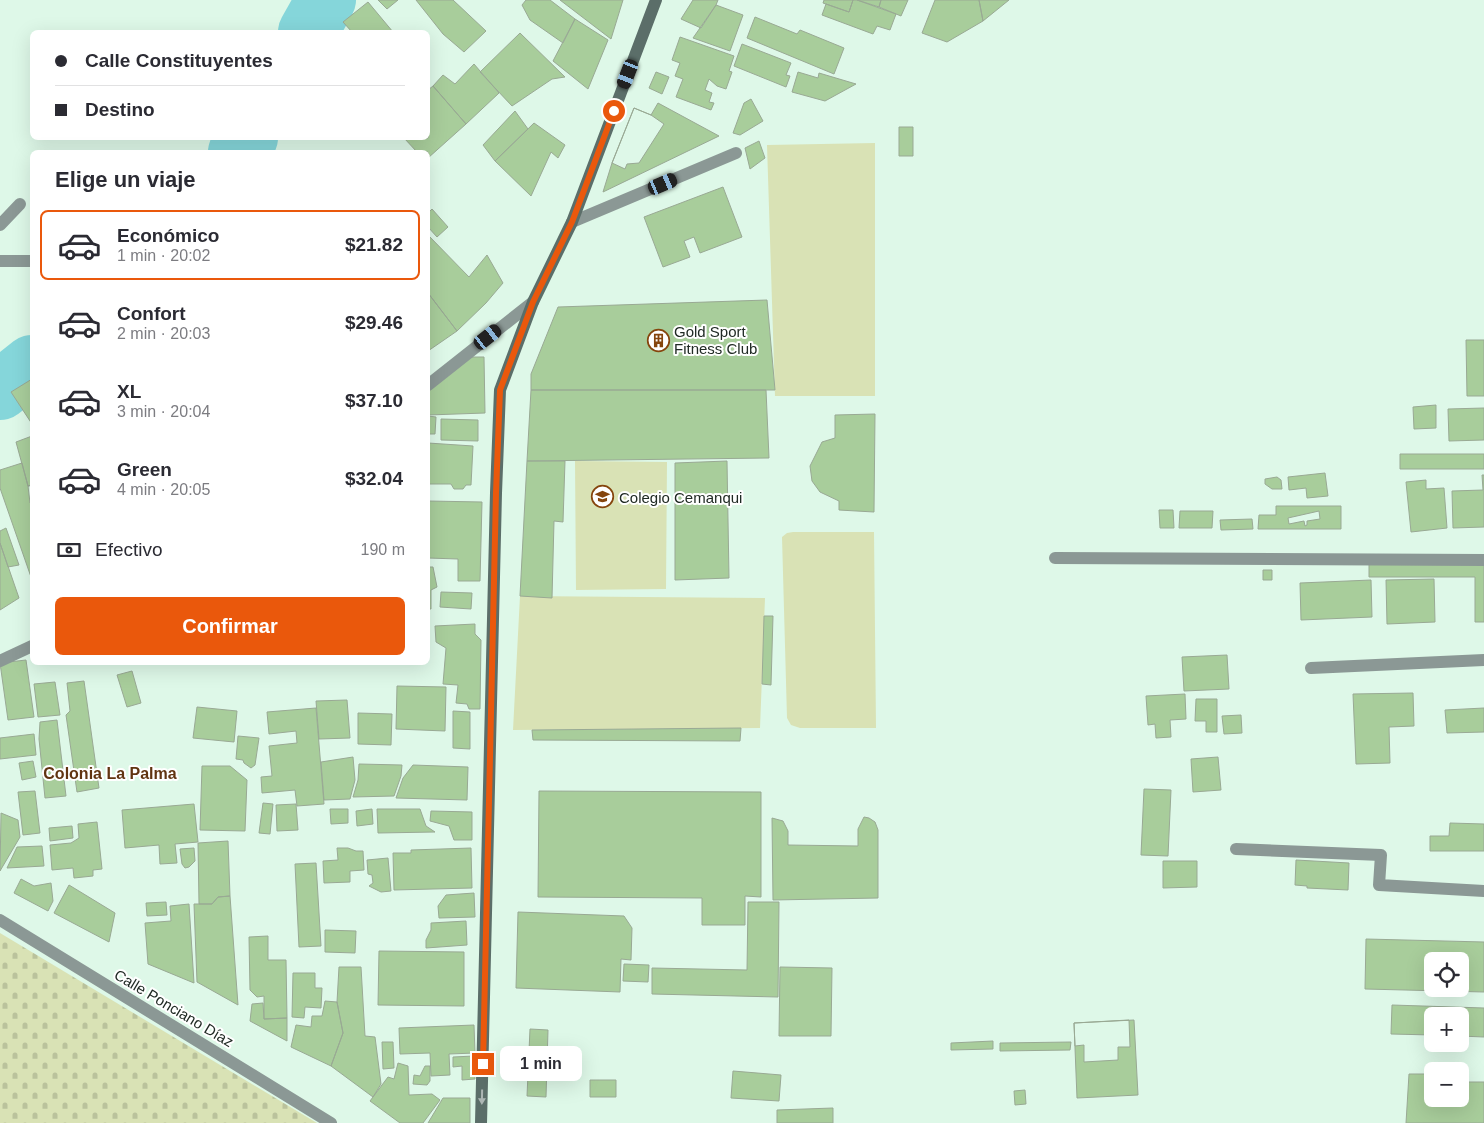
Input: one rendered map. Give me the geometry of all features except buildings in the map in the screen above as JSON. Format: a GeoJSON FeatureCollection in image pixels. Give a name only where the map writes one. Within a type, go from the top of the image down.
{"type":"FeatureCollection","features":[{"type":"Feature","properties":{"kind":"main road"},"geometry":{"type":"LineString","coordinates":[[481,1123],[500,390],[533,302],[572,222],[656,0]]}},
{"type":"Feature","properties":{"kind":"street"},"geometry":{"type":"LineString","coordinates":[[572,222],[736,153]]}},
{"type":"Feature","properties":{"kind":"street"},"geometry":{"type":"LineString","coordinates":[[0,226],[20,204]]}},
{"type":"Feature","properties":{"kind":"street"},"geometry":{"type":"LineString","coordinates":[[0,261],[30,261]]}},
{"type":"Feature","properties":{"kind":"street"},"geometry":{"type":"LineString","coordinates":[[430,383],[533,302]]}},
{"type":"Feature","properties":{"kind":"street"},"geometry":{"type":"LineString","coordinates":[[1055,558],[1484,560]]}},
{"type":"Feature","properties":{"kind":"street"},"geometry":{"type":"LineString","coordinates":[[0,661],[30,647]]}},
{"type":"Feature","properties":{"kind":"street"},"geometry":{"type":"LineString","coordinates":[[1311,668],[1484,660]]}},
{"type":"Feature","properties":{"kind":"street"},"geometry":{"type":"LineString","coordinates":[[1236,850],[1380,855],[1379,886],[1484,891]]}},
{"type":"Feature","properties":{"kind":"street","name":"Calle Ponciano Díaz"},"geometry":{"type":"LineString","coordinates":[[0,920],[331,1123]]}},
{"type":"Feature","properties":{"kind":"green space"},"geometry":{"type":"Polygon","coordinates":[[[875,143],[875,396],[775,396],[767,145],[875,143]]]}},
{"type":"Feature","properties":{"kind":"green space"},"geometry":{"type":"Polygon","coordinates":[[[575,461],[667,462],[666,589],[576,590],[575,461]]]}},
{"type":"Feature","properties":{"kind":"green space"},"geometry":{"type":"Polygon","coordinates":[[[874,532],[876,728],[800,728],[791,725],[787,718],[782,537],[787,533],[874,532]]]}},
{"type":"Feature","properties":{"kind":"green space"},"geometry":{"type":"Polygon","coordinates":[[[520,596],[765,598],[760,728],[513,730],[520,596]]]}},
{"type":"Feature","properties":{"kind":"green space"},"geometry":{"type":"Polygon","coordinates":[[[0,933],[317,1123],[0,1123],[0,933]]]}},
{"type":"Feature","properties":{"kind":"waterway"},"geometry":{"type":"LineString","coordinates":[[309,30],[326,0]]}},
{"type":"Feature","properties":{"kind":"waterway"},"geometry":{"type":"LineString","coordinates":[[239,150],[247,140]]}},
{"type":"Feature","properties":{"kind":"waterway"},"geometry":{"type":"LineString","coordinates":[[0,390],[30,367]]}},
{"type":"Feature","properties":{"kind":"place","name":"Gold Sport Fitness Club"},"geometry":{"type":"Point","coordinates":[658,340]}},
{"type":"Feature","properties":{"kind":"place","name":"Colegio Cemanqui"},"geometry":{"type":"Point","coordinates":[603,497]}},
{"type":"Feature","properties":{"kind":"district","name":"Colonia La Palma"},"geometry":{"type":"Point","coordinates":[110,773]}},
{"type":"Feature","properties":{"kind":"route"},"geometry":{"type":"LineString","coordinates":[[483,1064],[500,390],[533,302],[572,222],[614,111]]}}]}
